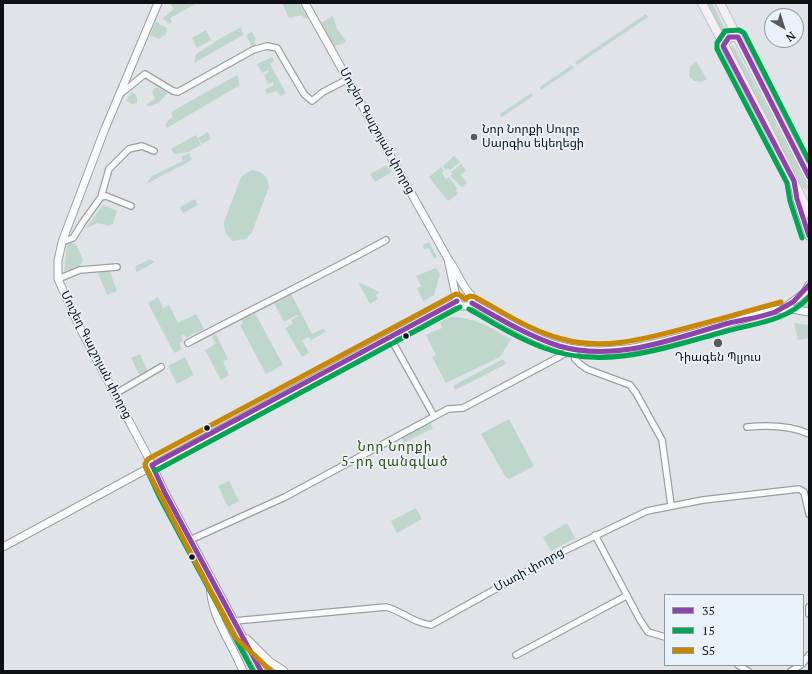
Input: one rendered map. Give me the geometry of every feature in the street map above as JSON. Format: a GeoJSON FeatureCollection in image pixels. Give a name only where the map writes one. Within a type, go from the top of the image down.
{"type":"FeatureCollection","features":[{"type":"Feature","properties":{"kind":"main road","name":"Մուշեղ Գալշոյան փողոց"},"geometry":{"type":"LineString","coordinates":[[158,3],[119,95],[62,242],[58,261],[58,279],[80,328],[190,540],[260,668]]}},
{"type":"Feature","properties":{"kind":"main road","name":"Մուշեղ Գալշոյան փողոց"},"geometry":{"type":"LineString","coordinates":[[305,3],[467,292]]}},
{"type":"Feature","properties":{"kind":"main road"},"geometry":{"type":"LineString","coordinates":[[702,3],[794,181],[805,198],[809,212]]}},
{"type":"Feature","properties":{"kind":"main road"},"geometry":{"type":"LineString","coordinates":[[720,3],[809,176]]}},
{"type":"Feature","properties":{"kind":"main road"},"geometry":{"type":"LineString","coordinates":[[723,46],[729,37],[738,37]]}},
{"type":"Feature","properties":{"kind":"main road"},"geometry":{"type":"LineString","coordinates":[[794,181],[797,199],[809,236]]}},
{"type":"Feature","properties":{"kind":"main road","name":"Մուշեղ Գալշոյան փողոց"},"geometry":{"type":"LineString","coordinates":[[448,259],[457,299]]}},
{"type":"Feature","properties":{"kind":"main road"},"geometry":{"type":"LineString","coordinates":[[783,309],[804,293],[809,285]]}},
{"type":"Feature","properties":{"kind":"main road"},"geometry":{"type":"LineString","coordinates":[[3,546],[390,337],[457,299],[462,292],[467,292],[472,298],[472,303]]}},
{"type":"Feature","properties":{"kind":"main road"},"geometry":{"type":"LineString","coordinates":[[457,299],[463,307],[472,303]]}},
{"type":"Feature","properties":{"kind":"main road"},"geometry":{"type":"LineString","coordinates":[[472,303],[546,342],[574,349],[600,351],[629,349],[783,309],[809,312]]}},
{"type":"Feature","properties":{"kind":"main road"},"geometry":{"type":"LineString","coordinates":[[211,577],[209,588],[212,606],[243,671]]}},
{"type":"Feature","properties":{"kind":"main road"},"geometry":{"type":"LineString","coordinates":[[241,633],[269,661],[284,671]]}},
{"type":"Feature","properties":{"kind":"street"},"geometry":{"type":"LineString","coordinates":[[119,95],[146,74],[173,91],[178,92],[253,50],[267,46],[277,48],[304,94],[312,101],[323,92],[348,79]]}},
{"type":"Feature","properties":{"kind":"street"},"geometry":{"type":"LineString","coordinates":[[62,242],[73,238],[102,197],[109,169],[129,149],[142,146],[154,151]]}},
{"type":"Feature","properties":{"kind":"street"},"geometry":{"type":"LineString","coordinates":[[102,197],[106,196],[131,206]]}},
{"type":"Feature","properties":{"kind":"street"},"geometry":{"type":"LineString","coordinates":[[188,343],[304,282],[331,271],[386,240]]}},
{"type":"Feature","properties":{"kind":"street"},"geometry":{"type":"LineString","coordinates":[[58,279],[80,270],[118,267]]}},
{"type":"Feature","properties":{"kind":"street"},"geometry":{"type":"LineString","coordinates":[[390,337],[434,416]]}},
{"type":"Feature","properties":{"kind":"street"},"geometry":{"type":"LineString","coordinates":[[190,540],[285,497],[434,416],[448,409],[463,408],[574,349],[575,359],[587,369],[630,385],[636,393],[662,440],[671,505]]}},
{"type":"Feature","properties":{"kind":"street"},"geometry":{"type":"LineString","coordinates":[[115,394],[161,368]]}},
{"type":"Feature","properties":{"kind":"street"},"geometry":{"type":"LineString","coordinates":[[748,427],[766,426],[799,429],[809,434]]}},
{"type":"Feature","properties":{"kind":"street","name":"Մառի փողոց"},"geometry":{"type":"LineString","coordinates":[[234,621],[386,607],[400,611],[406,617],[417,623],[431,625],[595,535],[632,517],[671,505],[799,489],[804,492],[809,514]]}},
{"type":"Feature","properties":{"kind":"street"},"geometry":{"type":"LineString","coordinates":[[595,535],[626,596],[648,632],[664,637]]}},
{"type":"Feature","properties":{"kind":"street"},"geometry":{"type":"LineString","coordinates":[[516,655],[626,596]]}},
{"type":"Feature","properties":{"kind":"street"},"geometry":{"type":"LineString","coordinates":[[809,607],[809,614]]}},
{"type":"Feature","properties":{"kind":"green space"},"geometry":{"type":"Polygon","coordinates":[[[170,3],[197,3],[170,18],[172,22],[169,24],[163,18],[174,9],[170,3]]]}},
{"type":"Feature","properties":{"kind":"green space"},"geometry":{"type":"Polygon","coordinates":[[[282,3],[299,3],[308,18],[304,18],[302,15],[289,18],[282,3]]]}},
{"type":"Feature","properties":{"kind":"green space"},"geometry":{"type":"Polygon","coordinates":[[[707,3],[712,3],[728,34],[724,36],[707,3]]]}},
{"type":"Feature","properties":{"kind":"green space"},"geometry":{"type":"Polygon","coordinates":[[[646,14],[648,17],[577,65],[575,62],[646,14]]]}},
{"type":"Feature","properties":{"kind":"green space"},"geometry":{"type":"Polygon","coordinates":[[[333,16],[337,29],[346,41],[342,44],[334,46],[321,23],[333,16]]]}},
{"type":"Feature","properties":{"kind":"green space"},"geometry":{"type":"Polygon","coordinates":[[[156,22],[167,28],[166,34],[159,39],[150,35],[156,22]]]}},
{"type":"Feature","properties":{"kind":"green space"},"geometry":{"type":"Polygon","coordinates":[[[241,27],[243,35],[194,63],[196,54],[241,27]]]}},
{"type":"Feature","properties":{"kind":"green space"},"geometry":{"type":"Polygon","coordinates":[[[206,30],[211,40],[197,48],[192,38],[206,30]]]}},
{"type":"Feature","properties":{"kind":"green space"},"geometry":{"type":"Polygon","coordinates":[[[252,32],[256,40],[254,41],[256,45],[252,47],[246,35],[252,32]]]}},
{"type":"Feature","properties":{"kind":"green space"},"geometry":{"type":"Polygon","coordinates":[[[733,45],[764,101],[808,187],[807,190],[803,188],[730,48],[733,45]]]}},
{"type":"Feature","properties":{"kind":"green space"},"geometry":{"type":"Polygon","coordinates":[[[272,57],[274,61],[270,64],[286,93],[281,96],[276,91],[267,94],[265,90],[274,85],[273,82],[268,84],[264,75],[269,72],[268,70],[262,73],[257,64],[272,57]]]}},
{"type":"Feature","properties":{"kind":"green space"},"geometry":{"type":"Polygon","coordinates":[[[696,61],[707,79],[702,82],[694,81],[689,76],[690,67],[696,61]]]}},
{"type":"Feature","properties":{"kind":"green space"},"geometry":{"type":"Polygon","coordinates":[[[572,65],[574,68],[541,90],[540,87],[572,65]]]}},
{"type":"Feature","properties":{"kind":"green space"},"geometry":{"type":"Polygon","coordinates":[[[237,75],[240,85],[167,128],[165,126],[168,120],[173,117],[171,112],[237,75]]]}},
{"type":"Feature","properties":{"kind":"green space"},"geometry":{"type":"Polygon","coordinates":[[[156,87],[168,93],[158,103],[150,106],[146,105],[155,98],[152,92],[156,87]]]}},
{"type":"Feature","properties":{"kind":"green space"},"geometry":{"type":"Polygon","coordinates":[[[132,91],[137,97],[137,103],[133,104],[126,101],[132,91]]]}},
{"type":"Feature","properties":{"kind":"green space"},"geometry":{"type":"Polygon","coordinates":[[[531,93],[533,96],[502,117],[500,114],[531,93]]]}},
{"type":"Feature","properties":{"kind":"green space"},"geometry":{"type":"Polygon","coordinates":[[[208,132],[211,139],[202,144],[198,138],[208,132]]]}},
{"type":"Feature","properties":{"kind":"green space"},"geometry":{"type":"Polygon","coordinates":[[[196,135],[201,145],[188,152],[174,154],[171,149],[196,135]]]}},
{"type":"Feature","properties":{"kind":"green space"},"geometry":{"type":"Polygon","coordinates":[[[189,153],[192,160],[146,184],[152,176],[183,161],[181,157],[189,153]]]}},
{"type":"Feature","properties":{"kind":"green space"},"geometry":{"type":"Polygon","coordinates":[[[454,156],[460,162],[450,170],[448,168],[446,170],[443,166],[454,156]]]}},
{"type":"Feature","properties":{"kind":"green space"},"geometry":{"type":"Polygon","coordinates":[[[461,164],[466,170],[461,175],[467,183],[462,187],[450,176],[452,174],[451,172],[461,164]]]}},
{"type":"Feature","properties":{"kind":"green space"},"geometry":{"type":"Polygon","coordinates":[[[387,165],[392,172],[375,182],[370,174],[387,165]]]}},
{"type":"Feature","properties":{"kind":"green space"},"geometry":{"type":"Polygon","coordinates":[[[441,167],[444,171],[442,173],[446,179],[449,177],[457,188],[456,190],[458,194],[448,201],[429,177],[441,167]]]}},
{"type":"Feature","properties":{"kind":"green space"},"geometry":{"type":"Polygon","coordinates":[[[251,170],[264,175],[269,187],[252,232],[246,239],[233,241],[226,233],[224,222],[241,177],[251,170]]]}},
{"type":"Feature","properties":{"kind":"green space"},"geometry":{"type":"Polygon","coordinates":[[[195,199],[198,205],[183,213],[180,207],[195,199]]]}},
{"type":"Feature","properties":{"kind":"green space"},"geometry":{"type":"Polygon","coordinates":[[[103,205],[117,211],[113,224],[109,226],[98,223],[86,228],[103,205]]]}},
{"type":"Feature","properties":{"kind":"green space"},"geometry":{"type":"Polygon","coordinates":[[[429,242],[437,257],[434,259],[429,248],[424,249],[423,245],[429,242]]]}},
{"type":"Feature","properties":{"kind":"green space"},"geometry":{"type":"Polygon","coordinates":[[[71,243],[76,244],[83,260],[79,268],[64,271],[67,245],[71,243]]]}},
{"type":"Feature","properties":{"kind":"green space"},"geometry":{"type":"Polygon","coordinates":[[[150,259],[155,262],[137,272],[135,267],[150,259]]]}},
{"type":"Feature","properties":{"kind":"green space"},"geometry":{"type":"Polygon","coordinates":[[[436,268],[440,274],[434,295],[423,301],[417,288],[421,286],[416,276],[436,268]]]}},
{"type":"Feature","properties":{"kind":"green space"},"geometry":{"type":"Polygon","coordinates":[[[109,269],[117,291],[107,295],[98,273],[109,269]]]}},
{"type":"Feature","properties":{"kind":"green space"},"geometry":{"type":"Polygon","coordinates":[[[358,282],[380,292],[376,295],[378,299],[370,304],[358,282]]]}},
{"type":"Feature","properties":{"kind":"green space"},"geometry":{"type":"Polygon","coordinates":[[[809,290],[809,308],[792,306],[809,290]]]}},
{"type":"Feature","properties":{"kind":"green space"},"geometry":{"type":"Polygon","coordinates":[[[290,292],[312,334],[324,328],[326,332],[311,340],[309,337],[302,340],[309,353],[302,357],[285,328],[293,324],[291,320],[298,316],[297,315],[284,322],[273,301],[290,292]]]}},
{"type":"Feature","properties":{"kind":"green space"},"geometry":{"type":"Polygon","coordinates":[[[158,297],[163,308],[169,305],[178,323],[196,314],[204,329],[186,338],[184,335],[181,336],[183,341],[179,343],[182,349],[174,353],[148,303],[158,297]]]}},
{"type":"Feature","properties":{"kind":"green space"},"geometry":{"type":"Polygon","coordinates":[[[255,313],[283,365],[266,374],[240,325],[243,323],[241,320],[255,313]]]}},
{"type":"Feature","properties":{"kind":"green space"},"geometry":{"type":"Polygon","coordinates":[[[451,317],[460,317],[475,321],[511,339],[500,357],[446,383],[432,357],[436,355],[426,335],[442,328],[440,322],[451,317]]]}},
{"type":"Feature","properties":{"kind":"green space"},"geometry":{"type":"Polygon","coordinates":[[[794,323],[809,325],[809,338],[798,340],[794,323]]]}},
{"type":"Feature","properties":{"kind":"green space"},"geometry":{"type":"Polygon","coordinates":[[[216,334],[228,359],[223,362],[229,375],[221,380],[205,350],[216,344],[212,337],[216,334]]]}},
{"type":"Feature","properties":{"kind":"green space"},"geometry":{"type":"Polygon","coordinates":[[[140,354],[149,374],[141,378],[131,358],[140,354]]]}},
{"type":"Feature","properties":{"kind":"green space"},"geometry":{"type":"Polygon","coordinates":[[[185,357],[194,375],[177,384],[168,366],[185,357]]]}},
{"type":"Feature","properties":{"kind":"green space"},"geometry":{"type":"Polygon","coordinates":[[[503,359],[506,364],[455,390],[453,386],[503,359]]]}},
{"type":"Feature","properties":{"kind":"green space"},"geometry":{"type":"Polygon","coordinates":[[[509,419],[534,466],[509,479],[505,476],[481,434],[509,419]]]}},
{"type":"Feature","properties":{"kind":"green space"},"geometry":{"type":"Polygon","coordinates":[[[430,422],[433,428],[404,443],[401,437],[430,422]]]}},
{"type":"Feature","properties":{"kind":"green space"},"geometry":{"type":"Polygon","coordinates":[[[229,481],[239,501],[228,507],[218,486],[229,481]]]}},
{"type":"Feature","properties":{"kind":"green space"},"geometry":{"type":"Polygon","coordinates":[[[416,508],[422,519],[397,533],[391,521],[416,508]]]}},
{"type":"Feature","properties":{"kind":"green space"},"geometry":{"type":"Polygon","coordinates":[[[567,523],[575,538],[551,551],[543,537],[567,523]]]}},
{"type":"Feature","properties":{"kind":"transit line","name":"15"},"geometry":{"type":"LineString","coordinates":[[802,238],[790,201],[787,183],[717,49],[717,43],[725,31],[739,30],[744,33],[809,161]]}},
{"type":"Feature","properties":{"kind":"transit line","name":"35"},"geometry":{"type":"LineString","coordinates":[[809,177],[738,37],[729,37],[723,46],[794,181],[797,199],[809,236]]}},
{"type":"Feature","properties":{"kind":"transit line","name":"35"},"geometry":{"type":"LineString","coordinates":[[472,303],[514,327],[548,342],[559,346],[600,352],[642,347],[769,314],[793,302],[809,285]]}},
{"type":"Feature","properties":{"kind":"transit line","name":"Տ5"},"geometry":{"type":"LineString","coordinates":[[271,671],[235,637],[146,468],[145,464],[148,459],[456,294],[465,299],[470,296],[475,297],[517,321],[550,336],[594,344],[626,342],[642,339],[781,302]]}},
{"type":"Feature","properties":{"kind":"transit line","name":"15"},"geometry":{"type":"LineString","coordinates":[[469,309],[515,335],[544,348],[567,355],[613,357],[636,354],[682,344],[771,320],[791,311],[809,297]]}},
{"type":"Feature","properties":{"kind":"transit line","name":"35"},"geometry":{"type":"LineString","coordinates":[[152,465],[457,301]]}},
{"type":"Feature","properties":{"kind":"transit line","name":"15"},"geometry":{"type":"LineString","coordinates":[[155,471],[460,307]]}},
{"type":"Feature","properties":{"kind":"transit line","name":"35"},"geometry":{"type":"LineString","coordinates":[[152,465],[165,493],[261,671]]}},
{"type":"Feature","properties":{"kind":"transit line","name":"15"},"geometry":{"type":"LineString","coordinates":[[146,468],[159,496],[253,671]]}},
{"type":"Feature","properties":{"kind":"place","name":"Նոր Նորքի Սուրբ Սարգիս եկեղեցի"},"geometry":{"type":"Point","coordinates":[474,137]}},
{"type":"Feature","properties":{"kind":"place","name":"Դիագեն Պլյուս"},"geometry":{"type":"Point","coordinates":[718,343]}},
{"type":"Feature","properties":{"kind":"district","name":"Նոր Նորքի 5-րդ զանգված"},"geometry":{"type":"Point","coordinates":[395,454]}}]}
